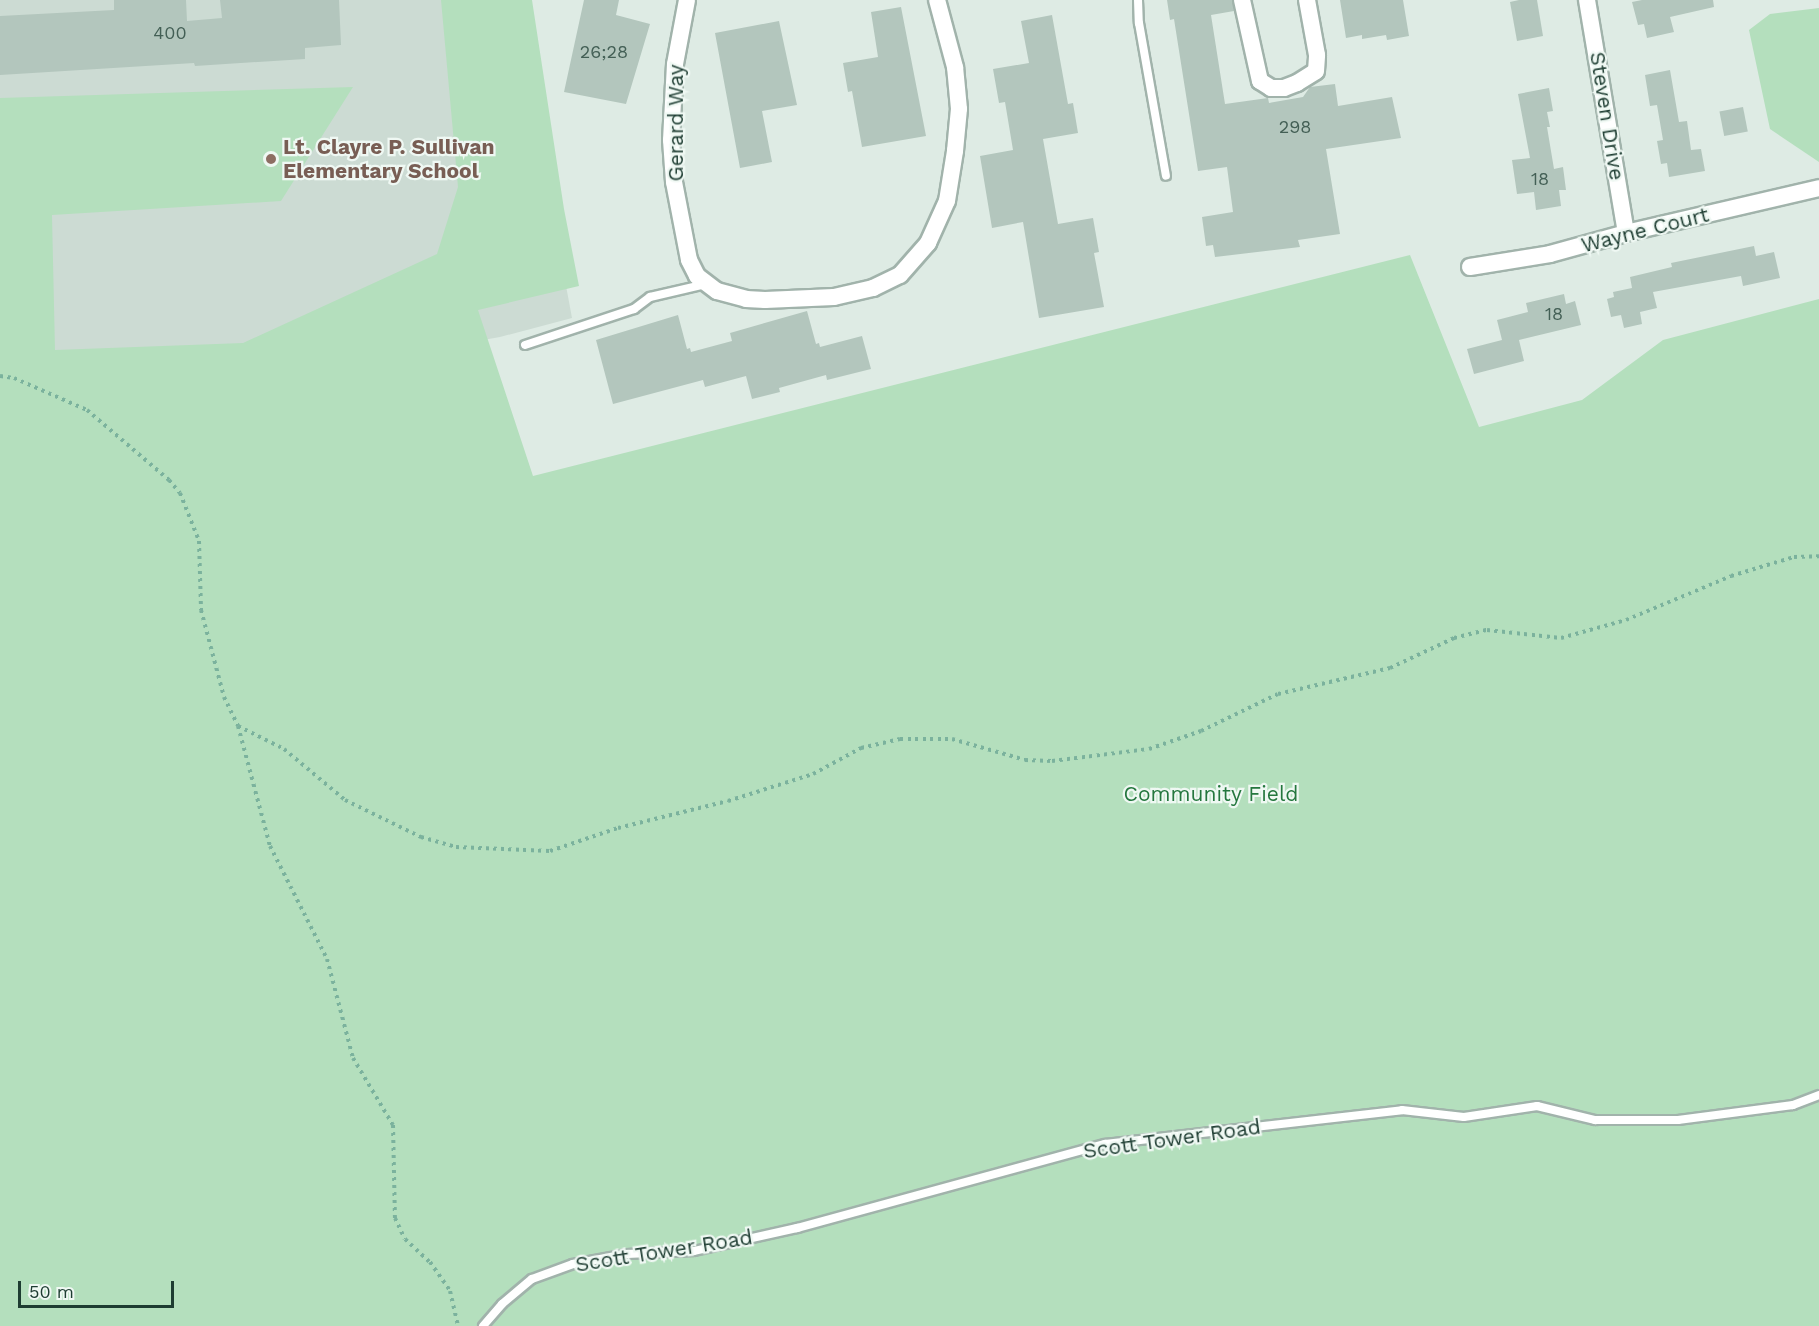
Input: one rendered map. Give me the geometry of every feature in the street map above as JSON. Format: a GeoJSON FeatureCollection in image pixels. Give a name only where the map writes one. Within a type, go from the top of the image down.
{"type":"FeatureCollection","features":[{"type":"Feature","properties":{"kind":"street","name":"Gerard Way"},"geometry":{"type":"LineString","coordinates":[[687,0],[680,30],[672,98],[674,182],[689,260],[697,276],[706,284],[729,296],[746,300],[834,297],[857,293],[887,282],[915,260],[934,231],[946,201],[958,130],[958,88],[937,0]]}},
{"type":"Feature","properties":{"kind":"street"},"geometry":{"type":"LineString","coordinates":[[1242,0],[1253,58],[1260,81],[1271,88],[1284,88],[1306,80],[1316,71],[1317,55],[1307,0]]}},
{"type":"Feature","properties":{"kind":"street","name":"Steven Drive"},"geometry":{"type":"LineString","coordinates":[[1587,0],[1626,233]]}},
{"type":"Feature","properties":{"kind":"street","name":"Wayne Court"},"geometry":{"type":"LineString","coordinates":[[1470,267],[1550,254],[1626,233],[1819,188]]}},
{"type":"Feature","properties":{"kind":"lane"},"geometry":{"type":"LineString","coordinates":[[1138,0],[1139,23],[1166,176]]}},
{"type":"Feature","properties":{"kind":"lane"},"geometry":{"type":"LineString","coordinates":[[525,345],[634,309],[650,297],[706,284]]}},
{"type":"Feature","properties":{"kind":"lane","name":"Scott Tower Road"},"geometry":{"type":"LineString","coordinates":[[483,1326],[502,1304],[532,1279],[573,1264],[627,1254],[694,1251],[796,1228],[1105,1144],[1402,1110],[1464,1117],[1537,1106],[1595,1120],[1678,1120],[1793,1105],[1819,1095]]}},
{"type":"Feature","properties":{"kind":"path"},"geometry":{"type":"LineString","coordinates":[[0,376],[14,378],[87,410],[169,480],[180,493],[199,541],[201,610],[224,697],[238,726],[270,846],[327,959],[353,1058],[393,1125],[395,1218],[405,1239],[430,1262],[450,1291],[458,1326]]}},
{"type":"Feature","properties":{"kind":"path"},"geometry":{"type":"LineString","coordinates":[[238,726],[284,749],[345,800],[421,837],[456,847],[549,851],[618,828],[728,801],[813,774],[861,748],[900,739],[952,739],[1025,760],[1043,761],[1149,749],[1201,731],[1278,694],[1390,668],[1454,638],[1487,630],[1561,638],[1626,620],[1731,576],[1794,557],[1819,556]]}},
{"type":"Feature","properties":{"kind":"shaded area","name":"Lt. Clayre P. Sullivan Elementary School"},"geometry":{"type":"Polygon","coordinates":[[[0,0],[513,0],[572,318],[500,337],[409,353],[0,444],[0,0]]]}},
{"type":"Feature","properties":{"kind":"green space","name":"Community Field"},"geometry":{"type":"Polygon","coordinates":[[[441,0],[532,0],[564,209],[579,286],[478,310],[533,476],[1410,255],[1479,427],[1582,400],[1663,340],[1819,299],[1819,1326],[0,1326],[0,98],[353,87],[281,201],[52,215],[55,350],[243,343],[437,254],[458,187],[441,0]]]}},
{"type":"Feature","properties":{"kind":"green space"},"geometry":{"type":"Polygon","coordinates":[[[1819,8],[1819,162],[1770,129],[1749,30],[1770,14],[1819,8]]]}},
{"type":"Feature","properties":{"kind":"building"},"geometry":{"type":"Polygon","coordinates":[[[114,0],[186,0],[187,21],[222,18],[220,0],[339,0],[341,45],[305,48],[305,59],[195,66],[194,63],[0,75],[0,16],[114,10],[114,0]]]}},
{"type":"Feature","properties":{"kind":"building"},"geometry":{"type":"Polygon","coordinates":[[[584,0],[619,0],[616,15],[650,24],[626,104],[564,92],[584,0]]]}},
{"type":"Feature","properties":{"kind":"building"},"geometry":{"type":"Polygon","coordinates":[[[1167,0],[1232,0],[1234,11],[1211,15],[1225,104],[1268,98],[1269,103],[1303,97],[1310,87],[1335,84],[1338,106],[1392,97],[1401,138],[1326,149],[1340,234],[1298,240],[1300,247],[1215,257],[1213,245],[1206,246],[1202,217],[1233,212],[1227,167],[1198,171],[1174,19],[1170,20],[1167,0]]]}},
{"type":"Feature","properties":{"kind":"building"},"geometry":{"type":"Polygon","coordinates":[[[1340,0],[1403,0],[1409,36],[1387,40],[1386,35],[1362,39],[1362,35],[1346,38],[1340,0]]]}},
{"type":"Feature","properties":{"kind":"building"},"geometry":{"type":"Polygon","coordinates":[[[1537,0],[1543,36],[1517,41],[1510,2],[1537,0]]]}},
{"type":"Feature","properties":{"kind":"building"},"geometry":{"type":"Polygon","coordinates":[[[1713,0],[1714,7],[1670,17],[1674,32],[1647,38],[1644,24],[1638,25],[1632,2],[1713,0]]]}},
{"type":"Feature","properties":{"kind":"building"},"geometry":{"type":"Polygon","coordinates":[[[901,7],[926,136],[862,147],[852,91],[848,92],[843,63],[878,57],[871,12],[901,7]]]}},
{"type":"Feature","properties":{"kind":"building"},"geometry":{"type":"Polygon","coordinates":[[[1052,15],[1068,104],[1073,103],[1078,133],[1043,139],[1058,224],[1093,218],[1099,252],[1094,253],[1104,307],[1039,318],[1023,222],[992,228],[980,156],[1013,150],[1005,102],[999,103],[993,69],[1029,63],[1021,21],[1052,15]]]}},
{"type":"Feature","properties":{"kind":"building"},"geometry":{"type":"Polygon","coordinates":[[[779,21],[797,105],[762,111],[772,162],[740,168],[715,33],[779,21]]]}},
{"type":"Feature","properties":{"kind":"building"},"geometry":{"type":"Polygon","coordinates":[[[1670,70],[1679,122],[1687,121],[1691,150],[1701,149],[1705,171],[1669,177],[1667,163],[1661,164],[1657,141],[1663,140],[1657,105],[1650,106],[1645,75],[1670,70]]]}},
{"type":"Feature","properties":{"kind":"building"},"geometry":{"type":"Polygon","coordinates":[[[1549,88],[1553,111],[1547,112],[1550,127],[1547,127],[1554,169],[1563,167],[1566,190],[1559,190],[1561,206],[1536,210],[1534,192],[1517,194],[1512,160],[1530,158],[1518,94],[1549,88]]]}},
{"type":"Feature","properties":{"kind":"building"},"geometry":{"type":"Polygon","coordinates":[[[1743,107],[1748,132],[1724,136],[1719,112],[1743,107]]]}},
{"type":"Feature","properties":{"kind":"building"},"geometry":{"type":"Polygon","coordinates":[[[1754,246],[1756,256],[1774,252],[1780,278],[1743,286],[1741,276],[1653,292],[1657,308],[1640,312],[1642,324],[1624,328],[1621,315],[1611,317],[1607,299],[1614,297],[1613,292],[1632,288],[1630,277],[1672,267],[1671,263],[1754,246]]]}},
{"type":"Feature","properties":{"kind":"building"},"geometry":{"type":"Polygon","coordinates":[[[1564,294],[1566,304],[1575,301],[1581,325],[1519,340],[1524,361],[1474,374],[1467,349],[1502,340],[1497,320],[1528,312],[1526,303],[1564,294]]]}},
{"type":"Feature","properties":{"kind":"building"},"geometry":{"type":"Polygon","coordinates":[[[807,311],[816,344],[819,343],[820,347],[862,336],[871,369],[827,380],[826,375],[779,388],[780,392],[752,399],[746,376],[705,387],[703,380],[613,404],[596,340],[678,315],[687,349],[690,348],[691,352],[732,341],[730,333],[807,311]]]}},
{"type":"Feature","properties":{"kind":"place","name":"Lt. Clayre P. Sullivan Elementary School"},"geometry":{"type":"Point","coordinates":[271,159]}}]}
